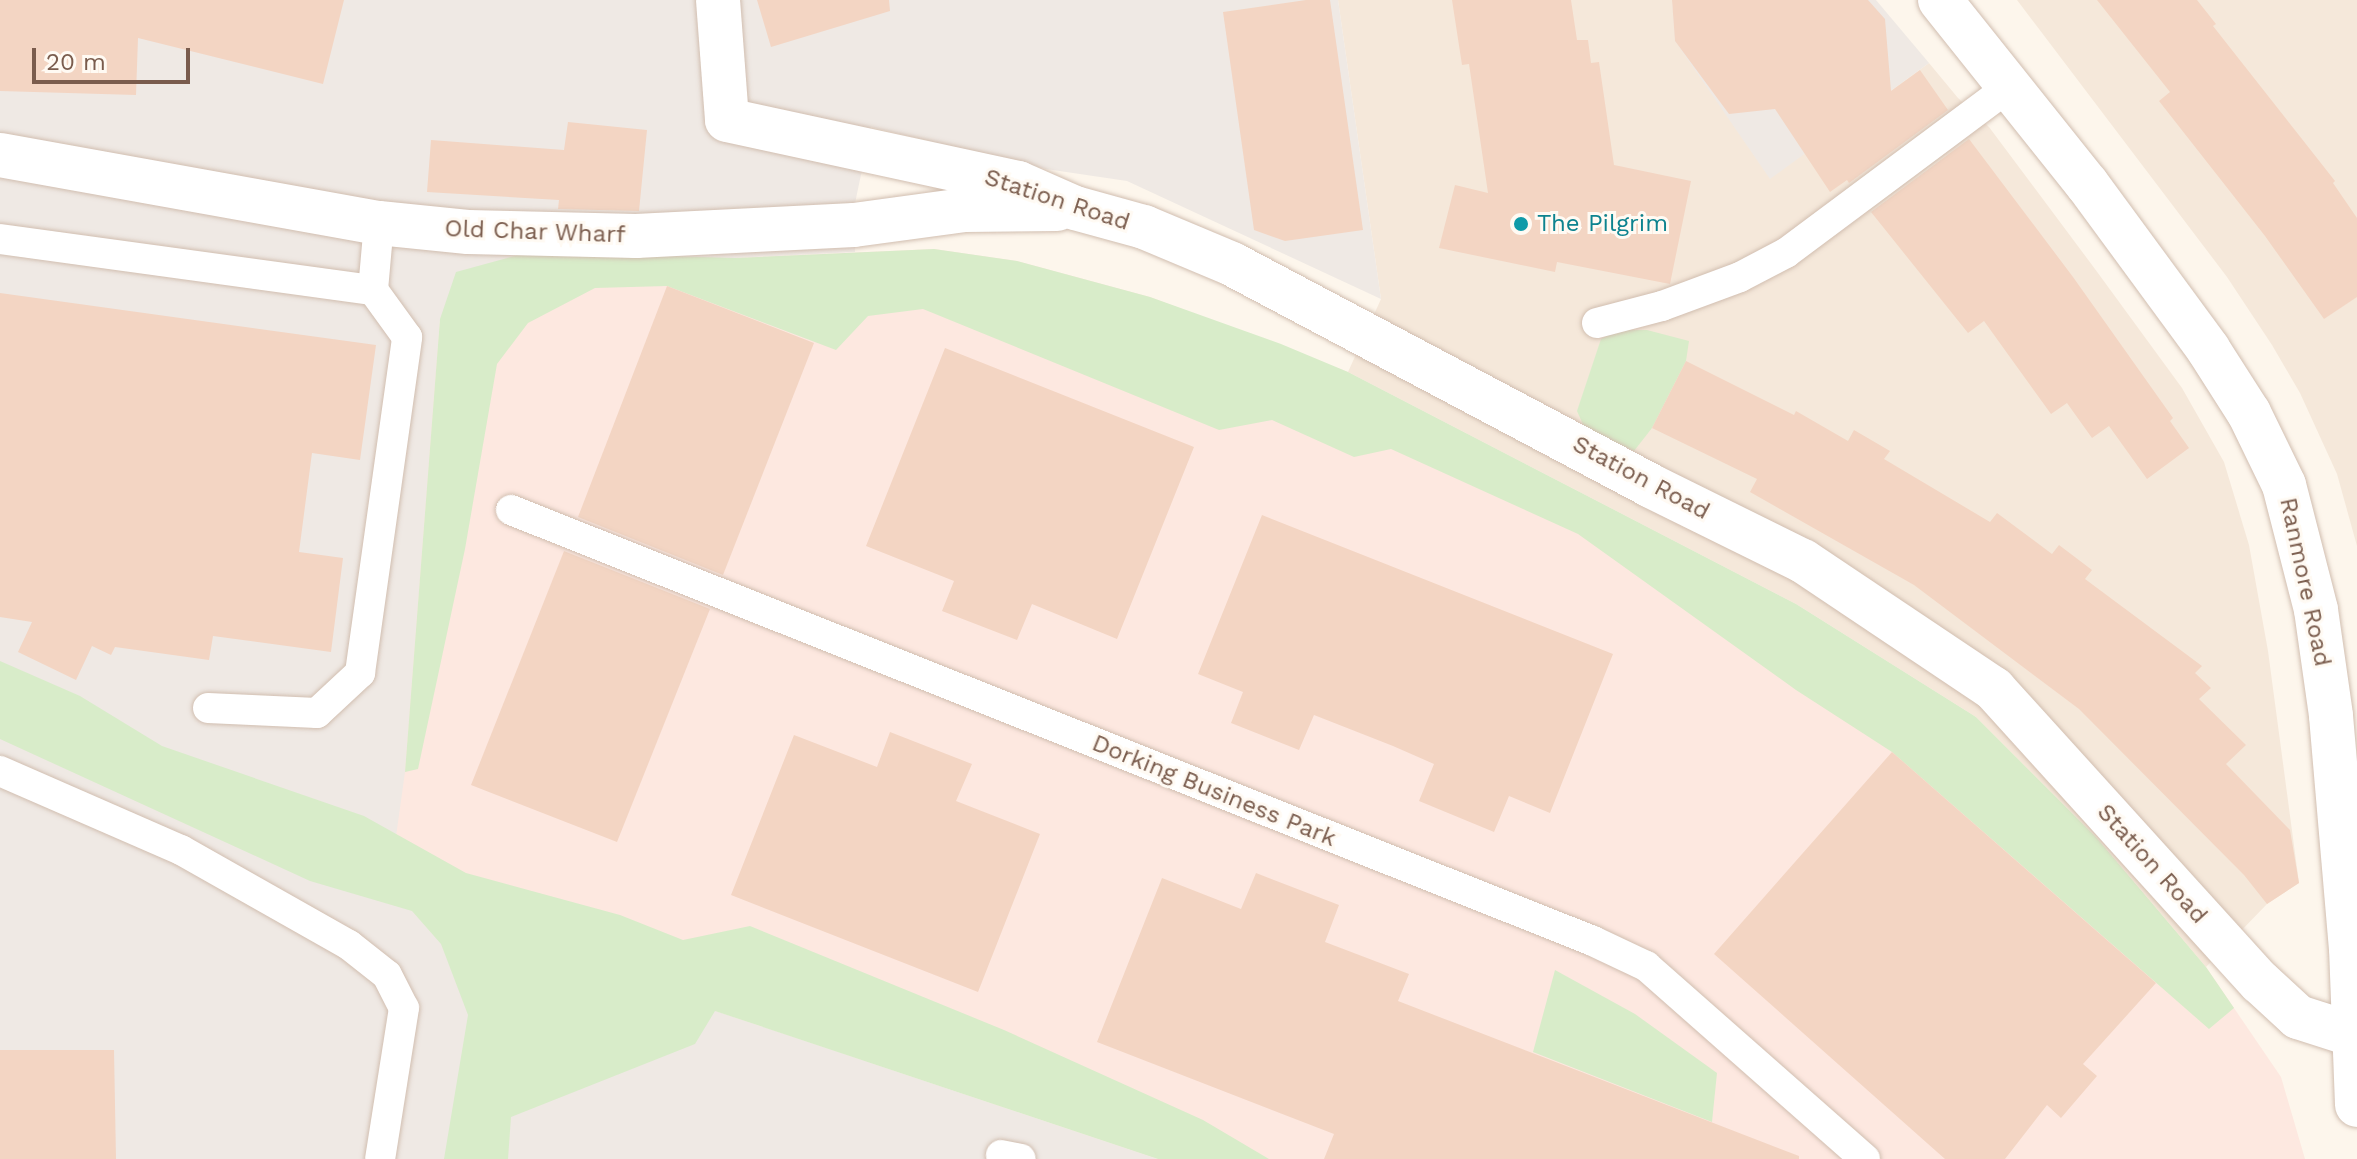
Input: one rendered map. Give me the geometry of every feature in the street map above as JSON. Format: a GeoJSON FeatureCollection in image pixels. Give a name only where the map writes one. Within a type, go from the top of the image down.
{"type":"FeatureCollection","features":[{"type":"Feature","properties":{"kind":"street","name":"Station Road"},"geometry":{"type":"LineString","coordinates":[[718,0],[727,120],[1018,183],[1075,208],[1144,227],[1232,264],[1651,486],[1803,561],[1994,689],[2260,982],[2298,1017],[2354,1035]]}},
{"type":"Feature","properties":{"kind":"street","name":"Ranmore Road"},"geometry":{"type":"LineString","coordinates":[[1940,0],[2087,184],[2208,349],[2249,413],[2284,485],[2316,610],[2331,716],[2354,948],[2354,1035]]}},
{"type":"Feature","properties":{"kind":"street","name":"Old Char Wharf"},"geometry":{"type":"LineString","coordinates":[[0,155],[379,223],[468,232],[636,236],[854,225],[965,210],[1075,208]]}},
{"type":"Feature","properties":{"kind":"street"},"geometry":{"type":"LineString","coordinates":[[2354,1035],[2357,1105]]}},
{"type":"Feature","properties":{"kind":"lane"},"geometry":{"type":"LineString","coordinates":[[1597,323],[1662,306],[1740,277],[1786,253],[2010,86]]}},
{"type":"Feature","properties":{"kind":"lane"},"geometry":{"type":"LineString","coordinates":[[208,708],[317,713],[360,673],[407,337],[373,290],[379,223]]}},
{"type":"Feature","properties":{"kind":"lane"},"geometry":{"type":"LineString","coordinates":[[0,239],[373,290]]}},
{"type":"Feature","properties":{"kind":"lane","name":"Dorking Business Park"},"geometry":{"type":"LineString","coordinates":[[511,510],[1593,941],[1646,966],[1865,1159]]}},
{"type":"Feature","properties":{"kind":"lane"},"geometry":{"type":"LineString","coordinates":[[0,771],[181,850],[349,945],[387,975],[404,1008],[380,1159]]}},
{"type":"Feature","properties":{"kind":"shaded area"},"geometry":{"type":"Polygon","coordinates":[[[0,0],[1338,0],[1381,299],[1127,181],[1046,169],[871,127],[854,208],[855,252],[735,258],[440,319],[405,772],[387,901],[1158,1159],[0,1159],[0,0]]]}},
{"type":"Feature","properties":{"kind":"shaded area"},"geometry":{"type":"Polygon","coordinates":[[[1338,0],[1672,0],[1676,41],[1770,178],[1929,63],[1958,98],[1989,127],[2095,269],[2182,388],[2224,462],[2249,545],[2268,651],[2299,883],[2267,904],[2206,967],[2096,837],[1976,717],[1796,604],[1348,372],[1381,299],[1338,0]]]}},
{"type":"Feature","properties":{"kind":"shaded area"},"geometry":{"type":"Polygon","coordinates":[[[1672,0],[1876,0],[1929,63],[1770,179],[1675,41],[1672,0]]]}},
{"type":"Feature","properties":{"kind":"shaded area"},"geometry":{"type":"Polygon","coordinates":[[[2017,0],[2357,0],[2357,546],[2337,474],[2300,393],[2272,345],[2227,277],[2017,0]]]}},
{"type":"Feature","properties":{"kind":"shaded area"},"geometry":{"type":"Polygon","coordinates":[[[934,249],[1017,261],[1150,297],[1348,372],[1796,604],[1976,717],[2096,837],[2206,967],[2281,1077],[2305,1159],[1158,1159],[387,901],[440,319],[735,258],[934,249]]]}},
{"type":"Feature","properties":{"kind":"green space"},"geometry":{"type":"Polygon","coordinates":[[[934,249],[1017,261],[1150,297],[1281,344],[1348,372],[1796,604],[1976,717],[2096,837],[2206,967],[2234,1008],[2209,1029],[1892,752],[1796,690],[1578,534],[1391,449],[1354,457],[1272,420],[1219,430],[923,309],[868,316],[836,350],[667,286],[595,288],[528,323],[497,364],[465,549],[418,769],[405,772],[440,319],[456,272],[529,252],[735,258],[934,249]]]}},
{"type":"Feature","properties":{"kind":"green space"},"geometry":{"type":"Polygon","coordinates":[[[1618,330],[1647,330],[1689,341],[1686,361],[1652,428],[1634,451],[1585,429],[1577,411],[1601,339],[1618,330]]]}},
{"type":"Feature","properties":{"kind":"green space"},"geometry":{"type":"Polygon","coordinates":[[[0,661],[80,696],[162,746],[364,816],[466,873],[620,915],[683,940],[750,926],[1004,1030],[1203,1120],[1269,1159],[1158,1159],[715,1011],[695,1044],[511,1117],[508,1159],[444,1159],[468,1015],[441,944],[412,911],[310,881],[0,739],[0,661]]]}},
{"type":"Feature","properties":{"kind":"green space"},"geometry":{"type":"Polygon","coordinates":[[[1555,970],[1635,1014],[1717,1073],[1712,1122],[1533,1052],[1555,970]]]}},
{"type":"Feature","properties":{"kind":"building"},"geometry":{"type":"Polygon","coordinates":[[[0,0],[344,0],[323,84],[138,38],[136,95],[0,91],[0,0]]]}},
{"type":"Feature","properties":{"kind":"building"},"geometry":{"type":"Polygon","coordinates":[[[757,0],[889,0],[890,11],[771,47],[757,0]]]}},
{"type":"Feature","properties":{"kind":"building"},"geometry":{"type":"Polygon","coordinates":[[[1306,0],[1330,0],[1363,230],[1285,241],[1254,230],[1223,12],[1306,0]]]}},
{"type":"Feature","properties":{"kind":"building"},"geometry":{"type":"Polygon","coordinates":[[[1452,0],[1571,0],[1577,40],[1588,40],[1591,63],[1599,62],[1614,165],[1691,181],[1670,284],[1557,262],[1555,272],[1439,248],[1455,185],[1488,193],[1469,64],[1462,65],[1452,0]]]}},
{"type":"Feature","properties":{"kind":"building"},"geometry":{"type":"Polygon","coordinates":[[[1672,0],[1868,0],[1885,19],[1891,91],[1920,70],[1948,110],[1849,183],[1847,180],[1830,192],[1775,109],[1729,114],[1675,41],[1672,0]]]}},
{"type":"Feature","properties":{"kind":"building"},"geometry":{"type":"Polygon","coordinates":[[[2097,0],[2197,0],[2216,24],[2213,26],[2335,181],[2333,183],[2357,218],[2357,297],[2324,319],[2265,236],[2159,101],[2170,92],[2097,0]]]}},
{"type":"Feature","properties":{"kind":"building"},"geometry":{"type":"Polygon","coordinates":[[[568,122],[647,130],[639,211],[558,209],[559,200],[427,192],[431,140],[564,150],[568,122]]]}},
{"type":"Feature","properties":{"kind":"building"},"geometry":{"type":"Polygon","coordinates":[[[1969,139],[2073,277],[2173,418],[2170,421],[2189,448],[2147,479],[2109,426],[2092,438],[2067,403],[2051,414],[1984,321],[1968,333],[1871,212],[1969,139]]]}},
{"type":"Feature","properties":{"kind":"building"},"geometry":{"type":"Polygon","coordinates":[[[667,286],[814,343],[723,575],[578,517],[667,286]]]}},
{"type":"Feature","properties":{"kind":"building"},"geometry":{"type":"Polygon","coordinates":[[[0,293],[376,345],[360,460],[312,453],[299,552],[343,558],[331,652],[213,636],[209,660],[115,647],[111,655],[92,646],[76,680],[18,652],[32,622],[0,617],[0,293]]]}},
{"type":"Feature","properties":{"kind":"building"},"geometry":{"type":"Polygon","coordinates":[[[945,348],[1194,447],[1117,639],[1032,604],[1017,640],[942,611],[954,581],[866,546],[945,348]]]}},
{"type":"Feature","properties":{"kind":"building"},"geometry":{"type":"Polygon","coordinates":[[[1686,361],[1794,415],[1796,411],[1848,441],[1854,430],[1890,451],[1884,459],[1990,522],[1997,513],[2052,554],[2059,545],[2092,570],[2085,579],[2202,666],[2195,673],[2211,688],[2199,699],[2246,745],[2226,764],[2290,830],[2299,883],[2267,904],[2244,875],[2079,709],[1914,585],[1750,492],[1757,479],[1652,428],[1686,361]]]}},
{"type":"Feature","properties":{"kind":"building"},"geometry":{"type":"Polygon","coordinates":[[[1262,515],[1613,654],[1550,813],[1509,796],[1494,832],[1419,801],[1434,764],[1393,746],[1314,715],[1299,750],[1231,723],[1243,692],[1198,674],[1262,515]]]}},
{"type":"Feature","properties":{"kind":"building"},"geometry":{"type":"Polygon","coordinates":[[[564,551],[710,609],[617,842],[471,785],[564,551]]]}},
{"type":"Feature","properties":{"kind":"building"},"geometry":{"type":"Polygon","coordinates":[[[890,732],[972,764],[956,801],[1040,834],[978,992],[731,895],[794,735],[877,767],[890,732]]]}},
{"type":"Feature","properties":{"kind":"building"},"geometry":{"type":"Polygon","coordinates":[[[1892,752],[2156,983],[2083,1064],[2097,1076],[2061,1118],[2047,1105],[2005,1159],[1945,1159],[1714,954],[1892,752]]]}},
{"type":"Feature","properties":{"kind":"building"},"geometry":{"type":"Polygon","coordinates":[[[1256,873],[1339,905],[1325,942],[1409,974],[1398,1001],[1799,1156],[1799,1159],[1324,1159],[1334,1134],[1097,1042],[1162,878],[1241,909],[1256,873]]]}},
{"type":"Feature","properties":{"kind":"building"},"geometry":{"type":"Polygon","coordinates":[[[0,1050],[114,1050],[116,1159],[0,1159],[0,1050]]]}},
{"type":"Feature","properties":{"kind":"place","name":"The Pilgrim"},"geometry":{"type":"Point","coordinates":[1521,224]}}]}
